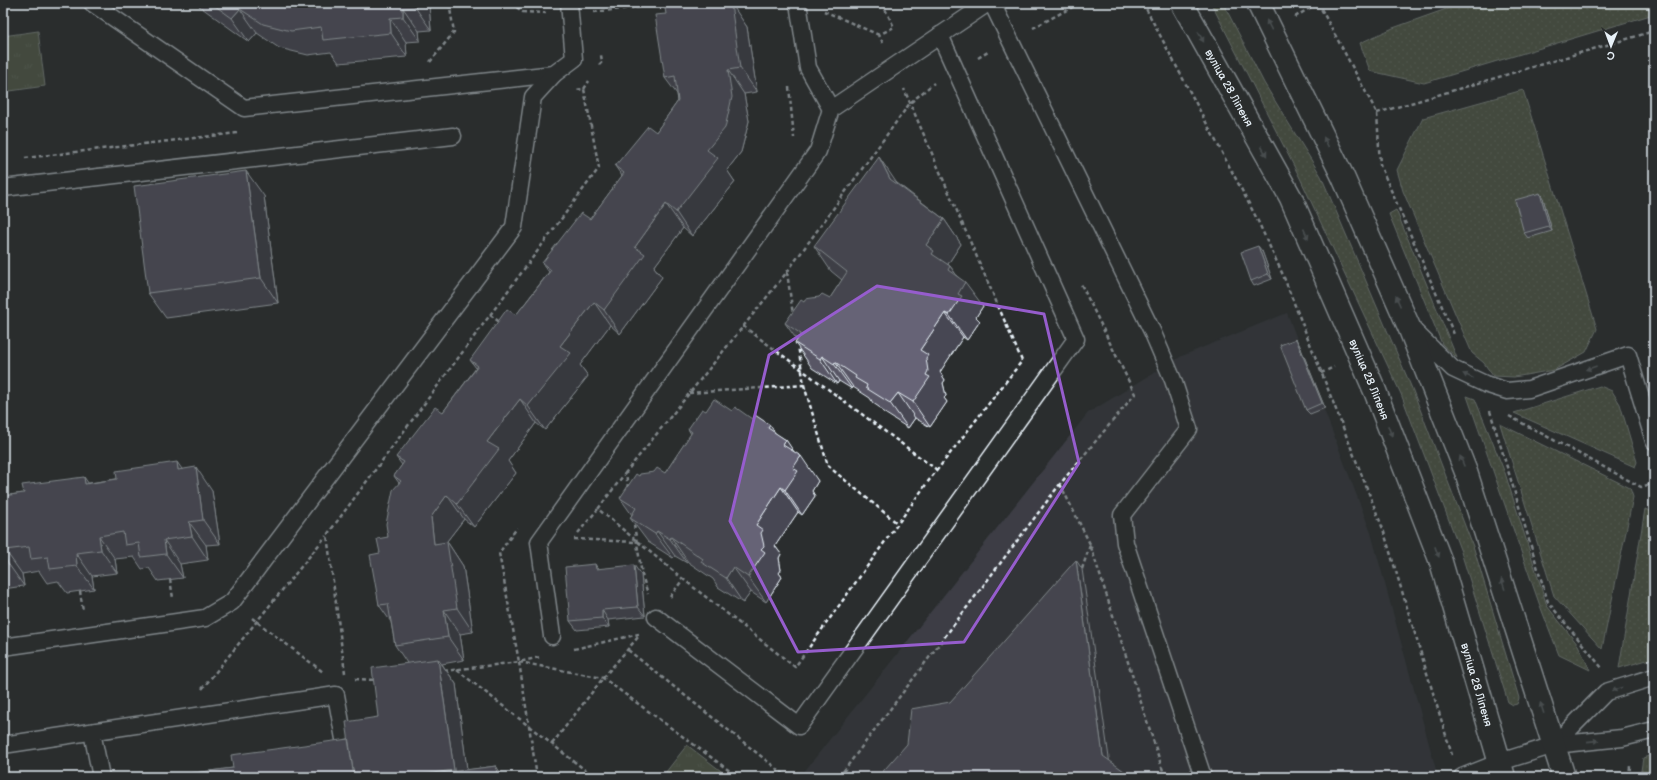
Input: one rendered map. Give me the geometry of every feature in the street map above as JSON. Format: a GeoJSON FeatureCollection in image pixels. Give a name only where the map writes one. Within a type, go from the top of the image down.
{"type":"FeatureCollection","features":[{"type":"Feature","properties":{"kind":"main road","name":"вуліца 28 Ліпеня"},"geometry":{"type":"LineString","coordinates":[[1182,3],[1291,198],[1375,390],[1441,562],[1502,770]]}},
{"type":"Feature","properties":{"kind":"main road"},"geometry":{"type":"LineString","coordinates":[[1258,3],[1343,177],[1409,327],[1466,472],[1564,777]]}},
{"type":"Feature","properties":{"kind":"lane"},"geometry":{"type":"LineString","coordinates":[[92,3],[244,108],[554,74]]}},
{"type":"Feature","properties":{"kind":"lane"},"geometry":{"type":"LineString","coordinates":[[798,3],[808,68],[831,109]]}},
{"type":"Feature","properties":{"kind":"lane"},"geometry":{"type":"LineString","coordinates":[[552,636],[539,542],[818,151],[831,109],[894,65],[988,3]]}},
{"type":"Feature","properties":{"kind":"lane"},"geometry":{"type":"LineString","coordinates":[[992,3],[1152,331],[1173,380],[1189,429],[1122,515],[1125,543],[1203,777]]}},
{"type":"Feature","properties":{"kind":"lane"},"geometry":{"type":"LineString","coordinates":[[3,648],[205,618],[232,602],[514,227],[533,97],[554,74],[574,60],[570,9]]}},
{"type":"Feature","properties":{"kind":"lane"},"geometry":{"type":"LineString","coordinates":[[656,617],[800,726],[1076,340],[940,35]]}},
{"type":"Feature","properties":{"kind":"lane"},"geometry":{"type":"LineString","coordinates":[[3,188],[452,136]]}},
{"type":"Feature","properties":{"kind":"lane"},"geometry":{"type":"LineString","coordinates":[[1409,327],[1454,369],[1485,384],[1507,391],[1529,389],[1628,355],[1654,441]]}},
{"type":"Feature","properties":{"kind":"lane"},"geometry":{"type":"LineString","coordinates":[[1554,745],[1606,692],[1654,677]]}},
{"type":"Feature","properties":{"kind":"lane"},"geometry":{"type":"LineString","coordinates":[[3,745],[336,695],[349,765]]}},
{"type":"Feature","properties":{"kind":"lane"},"geometry":{"type":"LineString","coordinates":[[1462,777],[1502,770],[1554,745],[1622,738],[1654,730]]}},
{"type":"Feature","properties":{"kind":"lane"},"geometry":{"type":"LineString","coordinates":[[92,732],[101,777]]}},
{"type":"Feature","properties":{"kind":"path"},"geometry":{"type":"LineString","coordinates":[[429,64],[454,32],[450,3]]}},
{"type":"Feature","properties":{"kind":"path"},"geometry":{"type":"LineString","coordinates":[[511,3],[523,12],[674,3]]}},
{"type":"Feature","properties":{"kind":"path"},"geometry":{"type":"LineString","coordinates":[[879,36],[894,27],[882,3]]}},
{"type":"Feature","properties":{"kind":"path"},"geometry":{"type":"LineString","coordinates":[[636,542],[573,540],[787,272],[910,103],[927,86],[1080,3]]}},
{"type":"Feature","properties":{"kind":"path"},"geometry":{"type":"LineString","coordinates":[[1142,3],[1256,217],[1283,275],[1383,529],[1454,762]]}},
{"type":"Feature","properties":{"kind":"path"},"geometry":{"type":"LineString","coordinates":[[1318,3],[1376,114],[1380,165],[1457,341]]}},
{"type":"Feature","properties":{"kind":"path"},"geometry":{"type":"LineString","coordinates":[[598,509],[682,579],[795,667],[897,523],[1022,361],[894,65],[879,36],[819,9]]}},
{"type":"Feature","properties":{"kind":"path"},"geometry":{"type":"LineString","coordinates":[[1376,114],[1654,31]]}},
{"type":"Feature","properties":{"kind":"path"},"geometry":{"type":"LineString","coordinates":[[199,693],[327,535],[599,168],[584,89],[533,97]]}},
{"type":"Feature","properties":{"kind":"path"},"geometry":{"type":"LineString","coordinates":[[19,159],[240,132]]}},
{"type":"Feature","properties":{"kind":"path"},"geometry":{"type":"LineString","coordinates":[[787,272],[794,317]]}},
{"type":"Feature","properties":{"kind":"path"},"geometry":{"type":"LineString","coordinates":[[490,315],[502,324]]}},
{"type":"Feature","properties":{"kind":"path"},"geometry":{"type":"LineString","coordinates":[[743,326],[937,470]]}},
{"type":"Feature","properties":{"kind":"path"},"geometry":{"type":"LineString","coordinates":[[797,340],[804,385],[828,466],[897,523]]}},
{"type":"Feature","properties":{"kind":"path"},"geometry":{"type":"LineString","coordinates":[[689,393],[804,385]]}},
{"type":"Feature","properties":{"kind":"path"},"geometry":{"type":"LineString","coordinates":[[839,777],[1060,484],[1135,394]]}},
{"type":"Feature","properties":{"kind":"path"},"geometry":{"type":"LineString","coordinates":[[1488,405],[1548,602],[1604,670]]}},
{"type":"Feature","properties":{"kind":"path"},"geometry":{"type":"LineString","coordinates":[[1508,416],[1641,487],[1654,482]]}},
{"type":"Feature","properties":{"kind":"path"},"geometry":{"type":"LineString","coordinates":[[626,472],[630,495]]}},
{"type":"Feature","properties":{"kind":"path"},"geometry":{"type":"LineString","coordinates":[[1060,484],[1090,544],[1165,777]]}},
{"type":"Feature","properties":{"kind":"path"},"geometry":{"type":"LineString","coordinates":[[632,511],[642,575],[656,617]]}},
{"type":"Feature","properties":{"kind":"path"},"geometry":{"type":"LineString","coordinates":[[327,535],[346,678]]}},
{"type":"Feature","properties":{"kind":"path"},"geometry":{"type":"LineString","coordinates":[[1082,569],[1090,544]]}},
{"type":"Feature","properties":{"kind":"path"},"geometry":{"type":"LineString","coordinates":[[170,579],[173,599]]}},
{"type":"Feature","properties":{"kind":"path"},"geometry":{"type":"LineString","coordinates":[[656,617],[682,579]]}},
{"type":"Feature","properties":{"kind":"path"},"geometry":{"type":"LineString","coordinates":[[80,591],[83,612]]}},
{"type":"Feature","properties":{"kind":"path"},"geometry":{"type":"LineString","coordinates":[[165,600],[180,598]]}},
{"type":"Feature","properties":{"kind":"path"},"geometry":{"type":"LineString","coordinates":[[232,602],[334,680],[336,695]]}},
{"type":"Feature","properties":{"kind":"path"},"geometry":{"type":"LineString","coordinates":[[76,613],[90,611]]}},
{"type":"Feature","properties":{"kind":"path"},"geometry":{"type":"LineString","coordinates":[[552,744],[603,678],[642,634],[569,650]]}},
{"type":"Feature","properties":{"kind":"path"},"geometry":{"type":"LineString","coordinates":[[628,650],[787,777]]}},
{"type":"Feature","properties":{"kind":"path"},"geometry":{"type":"LineString","coordinates":[[518,662],[548,656]]}},
{"type":"Feature","properties":{"kind":"path"},"geometry":{"type":"LineString","coordinates":[[518,662],[603,678],[738,777]]}},
{"type":"Feature","properties":{"kind":"path"},"geometry":{"type":"LineString","coordinates":[[518,662],[537,777]]}},
{"type":"Feature","properties":{"kind":"path"},"geometry":{"type":"LineString","coordinates":[[456,670],[594,777]]}},
{"type":"Feature","properties":{"kind":"path"},"geometry":{"type":"LineString","coordinates":[[1629,777],[1630,766]]}},
{"type":"Feature","properties":{"kind":"highlighted area"},"geometry":{"type":"Polygon","coordinates":[[[877,286],[1044,314],[1079,463],[964,642],[798,652],[730,521],[769,355],[877,286]]]}},
{"type":"Feature","properties":{"kind":"shaded area"},"geometry":{"type":"Polygon","coordinates":[[[1287,313],[1371,533],[1438,777],[800,777],[1088,413],[1182,356],[1287,313]]]}},
{"type":"Feature","properties":{"kind":"green space"},"geometry":{"type":"Polygon","coordinates":[[[1211,3],[1223,3],[1264,83],[1321,176],[1413,391],[1474,549],[1519,698],[1517,704],[1513,705],[1508,702],[1461,552],[1401,394],[1300,178],[1211,3]]]}},
{"type":"Feature","properties":{"kind":"green space"},"geometry":{"type":"Polygon","coordinates":[[[1463,3],[1654,3],[1654,14],[1424,83],[1370,71],[1360,43],[1393,28],[1463,3]]]}},
{"type":"Feature","properties":{"kind":"green space"},"geometry":{"type":"Polygon","coordinates":[[[38,31],[45,86],[3,92],[3,36],[38,31]]]}},
{"type":"Feature","properties":{"kind":"green space"},"geometry":{"type":"Polygon","coordinates":[[[1523,90],[1597,329],[1586,352],[1554,370],[1514,377],[1493,376],[1484,363],[1472,353],[1403,191],[1397,170],[1423,118],[1523,90]]]}},
{"type":"Feature","properties":{"kind":"green space"},"geometry":{"type":"Polygon","coordinates":[[[1396,210],[1457,358],[1442,344],[1389,214],[1396,210]]]}},
{"type":"Feature","properties":{"kind":"green space"},"geometry":{"type":"Polygon","coordinates":[[[1600,386],[1612,391],[1620,404],[1637,462],[1635,467],[1514,413],[1600,386]]]}},
{"type":"Feature","properties":{"kind":"green space"},"geometry":{"type":"Polygon","coordinates":[[[1467,396],[1475,399],[1505,473],[1547,606],[1578,645],[1590,670],[1559,655],[1539,603],[1467,396]]]}},
{"type":"Feature","properties":{"kind":"green space"},"geometry":{"type":"Polygon","coordinates":[[[1500,424],[1630,488],[1633,497],[1602,649],[1554,596],[1500,424]]]}},
{"type":"Feature","properties":{"kind":"green space"},"geometry":{"type":"Polygon","coordinates":[[[1645,509],[1652,512],[1654,519],[1654,658],[1619,668],[1645,509]]]}},
{"type":"Feature","properties":{"kind":"green space"},"geometry":{"type":"Polygon","coordinates":[[[687,745],[729,777],[662,777],[687,745]]]}},
{"type":"Feature","properties":{"kind":"green space"},"geometry":{"type":"Polygon","coordinates":[[[1654,754],[1654,777],[1640,777],[1643,758],[1654,754]]]}},
{"type":"Feature","properties":{"kind":"building"},"geometry":{"type":"Polygon","coordinates":[[[211,3],[414,3],[415,7],[403,8],[403,17],[390,18],[391,33],[323,40],[321,27],[291,31],[263,24],[240,9],[232,18],[211,3]]]}},
{"type":"Feature","properties":{"kind":"building"},"geometry":{"type":"Polygon","coordinates":[[[664,3],[731,4],[740,68],[728,70],[732,97],[725,128],[707,150],[718,158],[676,212],[666,204],[635,247],[645,254],[604,310],[594,302],[560,346],[571,353],[528,406],[520,399],[487,442],[499,449],[457,504],[447,495],[431,517],[434,544],[447,542],[457,608],[444,610],[448,637],[395,645],[388,604],[379,605],[370,555],[380,553],[377,539],[388,537],[386,524],[393,490],[401,481],[394,476],[404,462],[396,457],[435,407],[443,412],[478,366],[470,360],[507,309],[516,315],[551,270],[542,263],[581,213],[590,219],[624,173],[615,166],[648,126],[656,132],[678,101],[675,76],[665,78],[655,15],[666,14],[664,3]]]}},
{"type":"Feature","properties":{"kind":"building"},"geometry":{"type":"Polygon","coordinates":[[[879,157],[890,179],[944,219],[926,245],[934,251],[932,254],[950,266],[948,270],[965,282],[958,294],[962,296],[949,315],[945,313],[920,350],[928,355],[926,358],[928,371],[926,375],[930,377],[913,402],[898,393],[890,403],[866,388],[867,385],[855,378],[856,376],[835,362],[834,364],[822,356],[820,359],[795,343],[801,334],[785,323],[801,300],[804,302],[805,299],[819,297],[822,294],[830,298],[847,272],[814,246],[879,157]]]}},
{"type":"Feature","properties":{"kind":"building"},"geometry":{"type":"Polygon","coordinates":[[[246,171],[261,278],[148,293],[134,186],[246,171]]]}},
{"type":"Feature","properties":{"kind":"building"},"geometry":{"type":"Polygon","coordinates":[[[1540,193],[1549,226],[1524,233],[1515,200],[1540,193]]]}},
{"type":"Feature","properties":{"kind":"building"},"geometry":{"type":"Polygon","coordinates":[[[1258,246],[1268,274],[1251,281],[1241,252],[1258,246]]]}},
{"type":"Feature","properties":{"kind":"building"},"geometry":{"type":"Polygon","coordinates":[[[1296,339],[1322,403],[1306,410],[1280,345],[1296,339]]]}},
{"type":"Feature","properties":{"kind":"building"},"geometry":{"type":"Polygon","coordinates":[[[714,399],[732,411],[735,407],[752,419],[755,415],[770,425],[768,428],[786,440],[783,445],[801,456],[793,468],[798,471],[785,490],[781,487],[756,525],[763,530],[761,533],[764,546],[761,549],[765,552],[748,577],[733,567],[726,578],[701,562],[703,559],[671,537],[670,539],[657,531],[655,534],[630,518],[636,508],[620,498],[636,474],[639,476],[640,474],[654,472],[657,468],[665,473],[692,432],[688,429],[702,409],[706,411],[714,399]]]}},
{"type":"Feature","properties":{"kind":"building"},"geometry":{"type":"Polygon","coordinates":[[[177,462],[178,470],[196,467],[203,520],[189,522],[192,536],[164,540],[166,554],[141,557],[139,543],[125,545],[123,532],[99,536],[101,550],[76,553],[77,566],[50,569],[48,557],[31,559],[29,547],[5,550],[7,562],[3,563],[3,496],[24,493],[22,485],[84,477],[85,484],[117,479],[116,471],[177,462]]]}},
{"type":"Feature","properties":{"kind":"building"},"geometry":{"type":"Polygon","coordinates":[[[1076,560],[1103,756],[1124,771],[1126,777],[878,777],[907,744],[911,709],[950,702],[1076,560]]]}},
{"type":"Feature","properties":{"kind":"building"},"geometry":{"type":"Polygon","coordinates":[[[595,564],[596,569],[634,565],[638,607],[602,610],[602,618],[570,621],[565,567],[595,564]]]}},
{"type":"Feature","properties":{"kind":"building"},"geometry":{"type":"Polygon","coordinates":[[[438,659],[454,770],[404,777],[354,777],[346,722],[378,717],[372,668],[438,659]]]}},
{"type":"Feature","properties":{"kind":"building"},"geometry":{"type":"Polygon","coordinates":[[[348,739],[354,777],[163,777],[233,768],[231,755],[348,739]]]}},
{"type":"Feature","properties":{"kind":"building"},"geometry":{"type":"Polygon","coordinates":[[[496,766],[497,777],[425,777],[425,775],[496,766]]]}}]}
